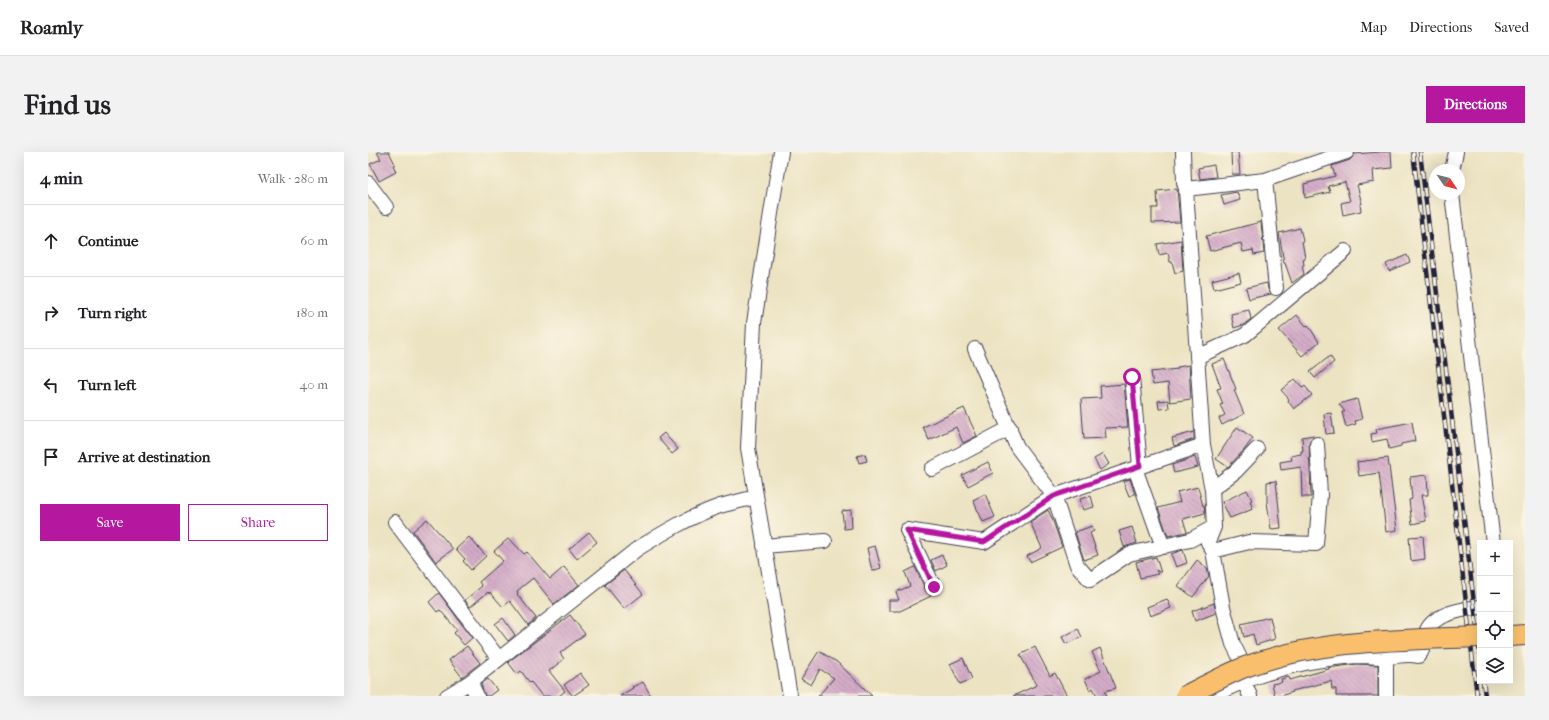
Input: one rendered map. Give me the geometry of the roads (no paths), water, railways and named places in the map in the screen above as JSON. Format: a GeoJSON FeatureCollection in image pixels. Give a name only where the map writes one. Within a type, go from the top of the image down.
{"type":"FeatureCollection","features":[{"type":"Feature","properties":{"kind":"highway"},"geometry":{"type":"LineString","coordinates":[[1513,636],[1525,635]]}},
{"type":"Feature","properties":{"kind":"highway"},"geometry":{"type":"LineString","coordinates":[[1185,696],[1247,666],[1284,655],[1334,646],[1371,642],[1477,637]]}},
{"type":"Feature","properties":{"kind":"street"},"geometry":{"type":"LineString","coordinates":[[781,152],[754,323],[748,448],[790,696]]}},
{"type":"Feature","properties":{"kind":"street"},"geometry":{"type":"LineString","coordinates":[[1183,152],[1203,445],[1212,490],[1214,527],[1208,542],[1213,552],[1223,607],[1232,644],[1247,679],[1250,696]]}},
{"type":"Feature","properties":{"kind":"street"},"geometry":{"type":"LineString","coordinates":[[1186,189],[1265,180],[1347,152]]}},
{"type":"Feature","properties":{"kind":"street"},"geometry":{"type":"LineString","coordinates":[[1453,164],[1456,152]]}},
{"type":"Feature","properties":{"kind":"street"},"geometry":{"type":"LineString","coordinates":[[1265,180],[1276,288]]}},
{"type":"Feature","properties":{"kind":"street"},"geometry":{"type":"LineString","coordinates":[[368,183],[386,208]]}},
{"type":"Feature","properties":{"kind":"street"},"geometry":{"type":"LineString","coordinates":[[1453,200],[1493,540]]}},
{"type":"Feature","properties":{"kind":"street"},"geometry":{"type":"LineString","coordinates":[[1197,357],[1245,335],[1345,251]]}},
{"type":"Feature","properties":{"kind":"street"},"geometry":{"type":"LineString","coordinates":[[974,349],[1017,446],[1054,496],[1077,564],[1090,580],[1129,554],[1190,540],[1214,527]]}},
{"type":"Feature","properties":{"kind":"street"},"geometry":{"type":"LineString","coordinates":[[1132,377],[1137,467],[1163,547]]}},
{"type":"Feature","properties":{"kind":"street"},"geometry":{"type":"LineString","coordinates":[[932,469],[1010,428]]}},
{"type":"Feature","properties":{"kind":"street"},"geometry":{"type":"LineString","coordinates":[[1213,552],[1249,542],[1316,544],[1320,495],[1317,444]]}},
{"type":"Feature","properties":{"kind":"street"},"geometry":{"type":"LineString","coordinates":[[934,587],[907,530],[984,542],[1054,496],[1203,445]]}},
{"type":"Feature","properties":{"kind":"street"},"geometry":{"type":"LineString","coordinates":[[1212,490],[1236,471],[1258,449]]}},
{"type":"Feature","properties":{"kind":"street"},"geometry":{"type":"LineString","coordinates":[[447,696],[470,682],[499,660],[637,549],[667,531],[712,510],[756,497]]}},
{"type":"Feature","properties":{"kind":"street"},"geometry":{"type":"LineString","coordinates":[[395,522],[499,660]]}},
{"type":"Feature","properties":{"kind":"street"},"geometry":{"type":"LineString","coordinates":[[764,546],[825,542]]}},
{"type":"Feature","properties":{"kind":"street"},"geometry":{"type":"LineString","coordinates":[[1212,696],[1247,679],[1310,661],[1358,656],[1386,657],[1409,654],[1418,656],[1423,650],[1428,629],[1440,618],[1461,610],[1477,607]]}},
{"type":"Feature","properties":{"kind":"street"},"geometry":{"type":"LineString","coordinates":[[1513,634],[1517,640],[1525,646]]}},
{"type":"Feature","properties":{"kind":"street"},"geometry":{"type":"LineString","coordinates":[[1386,657],[1386,696]]}},
{"type":"Feature","properties":{"kind":"street"},"geometry":{"type":"LineString","coordinates":[[470,682],[477,696]]}},
{"type":"Feature","properties":{"kind":"railway"},"geometry":{"type":"LineString","coordinates":[[1413,152],[1477,696]]}},
{"type":"Feature","properties":{"kind":"railway"},"geometry":{"type":"LineString","coordinates":[[1420,152],[1479,648]]}},
{"type":"Feature","properties":{"kind":"railway"},"geometry":{"type":"LineString","coordinates":[[1483,684],[1485,696]]}}]}
